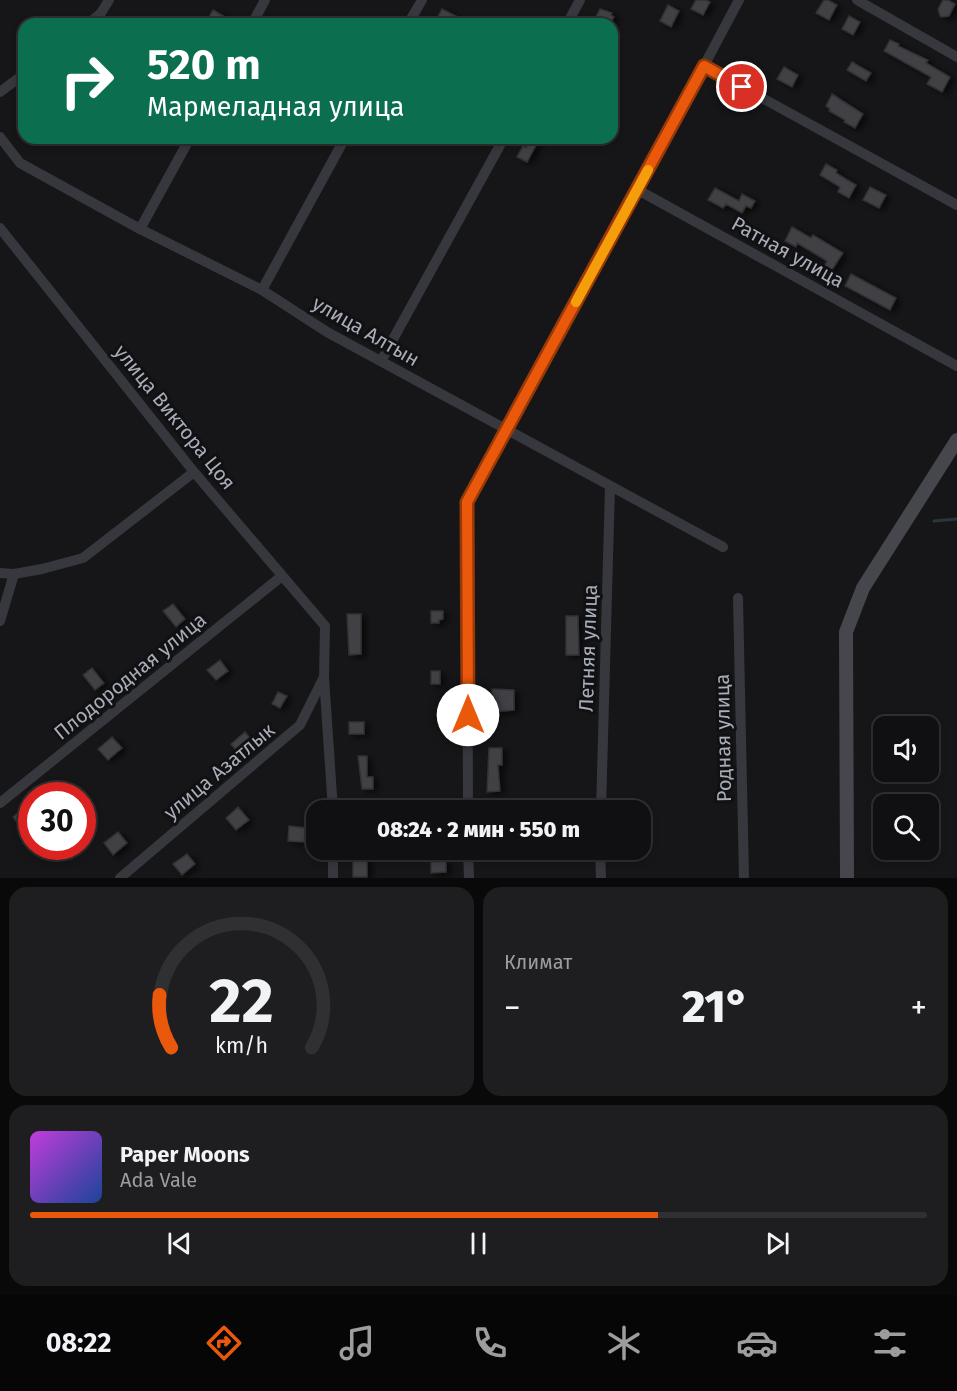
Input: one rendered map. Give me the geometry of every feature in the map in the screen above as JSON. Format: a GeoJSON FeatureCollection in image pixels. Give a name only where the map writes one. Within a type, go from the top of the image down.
{"type":"FeatureCollection","features":[{"type":"Feature","properties":{"kind":"main road"},"geometry":{"type":"LineString","coordinates":[[847,878],[846,632],[863,588],[957,440]]}},
{"type":"Feature","properties":{"kind":"street"},"geometry":{"type":"LineString","coordinates":[[95,18],[101,13],[109,0]]}},
{"type":"Feature","properties":{"kind":"street"},"geometry":{"type":"LineString","coordinates":[[255,18],[265,0]]}},
{"type":"Feature","properties":{"kind":"street"},"geometry":{"type":"LineString","coordinates":[[412,18],[422,0]]}},
{"type":"Feature","properties":{"kind":"street"},"geometry":{"type":"LineString","coordinates":[[570,18],[580,0]]}},
{"type":"Feature","properties":{"kind":"street"},"geometry":{"type":"LineString","coordinates":[[468,800],[467,502],[739,0]]}},
{"type":"Feature","properties":{"kind":"street"},"geometry":{"type":"LineString","coordinates":[[857,0],[957,57]]}},
{"type":"Feature","properties":{"kind":"street"},"geometry":{"type":"LineString","coordinates":[[704,66],[957,205]]}},
{"type":"Feature","properties":{"kind":"street"},"geometry":{"type":"LineString","coordinates":[[0,92],[18,78]]}},
{"type":"Feature","properties":{"kind":"street","name":"улица Алтын"},"geometry":{"type":"LineString","coordinates":[[0,137],[20,163],[140,229],[262,290],[327,332],[723,547]]}},
{"type":"Feature","properties":{"kind":"street"},"geometry":{"type":"LineString","coordinates":[[140,229],[187,144]]}},
{"type":"Feature","properties":{"kind":"street"},"geometry":{"type":"LineString","coordinates":[[262,290],[342,144]]}},
{"type":"Feature","properties":{"kind":"street"},"geometry":{"type":"LineString","coordinates":[[381,361],[501,144]]}},
{"type":"Feature","properties":{"kind":"street","name":"Ратная улица"},"geometry":{"type":"LineString","coordinates":[[638,190],[957,366]]}},
{"type":"Feature","properties":{"kind":"street","name":"улица Виктора Цоя"},"geometry":{"type":"LineString","coordinates":[[0,228],[194,472],[325,626],[324,677]]}},
{"type":"Feature","properties":{"kind":"street"},"geometry":{"type":"LineString","coordinates":[[0,573],[14,574],[42,569],[83,558],[194,472]]}},
{"type":"Feature","properties":{"kind":"street","name":"Летняя улица"},"geometry":{"type":"LineString","coordinates":[[601,800],[610,487]]}},
{"type":"Feature","properties":{"kind":"street"},"geometry":{"type":"LineString","coordinates":[[0,621],[14,574]]}},
{"type":"Feature","properties":{"kind":"street","name":"Плодородная улица"},"geometry":{"type":"LineString","coordinates":[[0,803],[282,576]]}},
{"type":"Feature","properties":{"kind":"street","name":"Родная улица"},"geometry":{"type":"LineString","coordinates":[[738,598],[744,878]]}},
{"type":"Feature","properties":{"kind":"street"},"geometry":{"type":"LineString","coordinates":[[324,677],[332,800]]}},
{"type":"Feature","properties":{"kind":"street","name":"улица Азатлык"},"geometry":{"type":"LineString","coordinates":[[120,878],[300,725],[324,677]]}},
{"type":"Feature","properties":{"kind":"street"},"geometry":{"type":"LineString","coordinates":[[333,860],[333,878]]}},
{"type":"Feature","properties":{"kind":"street"},"geometry":{"type":"LineString","coordinates":[[468,860],[469,878]]}},
{"type":"Feature","properties":{"kind":"street"},"geometry":{"type":"LineString","coordinates":[[600,860],[601,878]]}},
{"type":"Feature","properties":{"kind":"building"},"geometry":{"type":"Polygon","coordinates":[[[696,0],[710,2],[703,15],[691,9],[696,0]]]}},
{"type":"Feature","properties":{"kind":"building"},"geometry":{"type":"Polygon","coordinates":[[[824,0],[837,5],[829,20],[816,13],[824,0]]]}},
{"type":"Feature","properties":{"kind":"building"},"geometry":{"type":"Polygon","coordinates":[[[943,0],[955,4],[949,16],[940,16],[938,9],[943,0]]]}},
{"type":"Feature","properties":{"kind":"building"},"geometry":{"type":"Polygon","coordinates":[[[668,5],[679,11],[671,27],[660,21],[668,5]]]}},
{"type":"Feature","properties":{"kind":"building"},"geometry":{"type":"Polygon","coordinates":[[[442,9],[456,16],[455,18],[437,18],[442,9]]]}},
{"type":"Feature","properties":{"kind":"building"},"geometry":{"type":"Polygon","coordinates":[[[600,9],[612,13],[614,17],[613,18],[596,18],[600,9]]]}},
{"type":"Feature","properties":{"kind":"building"},"geometry":{"type":"Polygon","coordinates":[[[213,10],[227,18],[208,18],[213,10]]]}},
{"type":"Feature","properties":{"kind":"building"},"geometry":{"type":"Polygon","coordinates":[[[849,16],[860,22],[853,35],[842,29],[849,16]]]}},
{"type":"Feature","properties":{"kind":"building"},"geometry":{"type":"Polygon","coordinates":[[[890,40],[928,60],[926,63],[950,77],[942,92],[927,84],[931,77],[884,51],[890,40]]]}},
{"type":"Feature","properties":{"kind":"building"},"geometry":{"type":"Polygon","coordinates":[[[852,62],[871,73],[866,81],[847,70],[852,62]]]}},
{"type":"Feature","properties":{"kind":"building"},"geometry":{"type":"Polygon","coordinates":[[[784,67],[798,75],[792,87],[777,79],[784,67]]]}},
{"type":"Feature","properties":{"kind":"building"},"geometry":{"type":"Polygon","coordinates":[[[832,94],[863,114],[855,128],[829,111],[830,109],[826,106],[832,94]]]}},
{"type":"Feature","properties":{"kind":"building"},"geometry":{"type":"Polygon","coordinates":[[[528,144],[537,144],[527,162],[517,157],[523,146],[526,148],[528,144]]]}},
{"type":"Feature","properties":{"kind":"building"},"geometry":{"type":"Polygon","coordinates":[[[826,164],[856,185],[849,198],[838,192],[840,187],[820,175],[826,164]]]}},
{"type":"Feature","properties":{"kind":"building"},"geometry":{"type":"Polygon","coordinates":[[[870,187],[886,195],[879,208],[863,200],[870,187]]]}},
{"type":"Feature","properties":{"kind":"building"},"geometry":{"type":"Polygon","coordinates":[[[715,188],[739,201],[742,194],[755,201],[751,208],[746,206],[742,213],[726,204],[723,208],[708,200],[715,188]]]}},
{"type":"Feature","properties":{"kind":"building"},"geometry":{"type":"Polygon","coordinates":[[[792,227],[811,238],[813,235],[843,253],[830,273],[823,268],[827,261],[797,243],[796,247],[785,241],[792,227]]]}},
{"type":"Feature","properties":{"kind":"building"},"geometry":{"type":"Polygon","coordinates":[[[851,274],[896,298],[890,310],[845,286],[851,274]]]}},
{"type":"Feature","properties":{"kind":"building"},"geometry":{"type":"Polygon","coordinates":[[[173,604],[185,619],[176,627],[163,611],[173,604]]]}},
{"type":"Feature","properties":{"kind":"building"},"geometry":{"type":"Polygon","coordinates":[[[431,611],[443,611],[443,619],[439,620],[439,623],[431,623],[431,611]]]}},
{"type":"Feature","properties":{"kind":"building"},"geometry":{"type":"Polygon","coordinates":[[[347,614],[361,614],[361,654],[349,655],[347,614]]]}},
{"type":"Feature","properties":{"kind":"building"},"geometry":{"type":"Polygon","coordinates":[[[566,616],[578,616],[579,655],[566,655],[566,616]]]}},
{"type":"Feature","properties":{"kind":"building"},"geometry":{"type":"Polygon","coordinates":[[[220,660],[228,671],[216,680],[207,670],[220,660]]]}},
{"type":"Feature","properties":{"kind":"building"},"geometry":{"type":"Polygon","coordinates":[[[92,668],[104,683],[95,690],[83,675],[92,668]]]}},
{"type":"Feature","properties":{"kind":"building"},"geometry":{"type":"Polygon","coordinates":[[[431,671],[440,671],[440,684],[431,684],[431,671]]]}},
{"type":"Feature","properties":{"kind":"building"},"geometry":{"type":"Polygon","coordinates":[[[492,689],[514,690],[514,710],[495,712],[495,698],[492,698],[492,689]]]}},
{"type":"Feature","properties":{"kind":"building"},"geometry":{"type":"Polygon","coordinates":[[[278,692],[287,696],[280,708],[272,704],[278,692]]]}},
{"type":"Feature","properties":{"kind":"building"},"geometry":{"type":"Polygon","coordinates":[[[349,722],[364,722],[364,734],[349,734],[349,722]]]}},
{"type":"Feature","properties":{"kind":"building"},"geometry":{"type":"Polygon","coordinates":[[[245,732],[254,743],[240,755],[231,744],[245,732]]]}},
{"type":"Feature","properties":{"kind":"building"},"geometry":{"type":"Polygon","coordinates":[[[112,737],[122,748],[108,760],[98,749],[112,737]]]}},
{"type":"Feature","properties":{"kind":"building"},"geometry":{"type":"Polygon","coordinates":[[[489,748],[502,748],[502,765],[498,765],[500,791],[487,792],[489,748]]]}},
{"type":"Feature","properties":{"kind":"building"},"geometry":{"type":"Polygon","coordinates":[[[358,756],[367,756],[367,777],[373,777],[373,789],[362,789],[358,756]]]}},
{"type":"Feature","properties":{"kind":"building"},"geometry":{"type":"Polygon","coordinates":[[[238,807],[249,820],[236,830],[226,818],[238,807]]]}},
{"type":"Feature","properties":{"kind":"building"},"geometry":{"type":"Polygon","coordinates":[[[18,813],[18,824],[13,817],[18,813]]]}},
{"type":"Feature","properties":{"kind":"building"},"geometry":{"type":"Polygon","coordinates":[[[289,826],[306,828],[304,842],[288,841],[289,826]]]}},
{"type":"Feature","properties":{"kind":"building"},"geometry":{"type":"Polygon","coordinates":[[[118,832],[127,843],[113,855],[104,843],[118,832]]]}},
{"type":"Feature","properties":{"kind":"building"},"geometry":{"type":"Polygon","coordinates":[[[187,854],[195,864],[182,875],[173,864],[187,854]]]}},
{"type":"Feature","properties":{"kind":"building"},"geometry":{"type":"Polygon","coordinates":[[[353,860],[367,860],[367,877],[353,877],[353,860]]]}},
{"type":"Feature","properties":{"kind":"building"},"geometry":{"type":"Polygon","coordinates":[[[446,861],[446,872],[431,873],[431,862],[446,861]]]}},
{"type":"Feature","properties":{"kind":"waterway"},"geometry":{"type":"LineString","coordinates":[[934,521],[957,519]]}},
{"type":"Feature","properties":{"kind":"slow traffic"},"geometry":{"type":"LineString","coordinates":[[576,302],[648,170]]}},
{"type":"Feature","properties":{"kind":"route"},"geometry":{"type":"LineString","coordinates":[[468,715],[467,502],[704,66],[742,87]]}}]}
